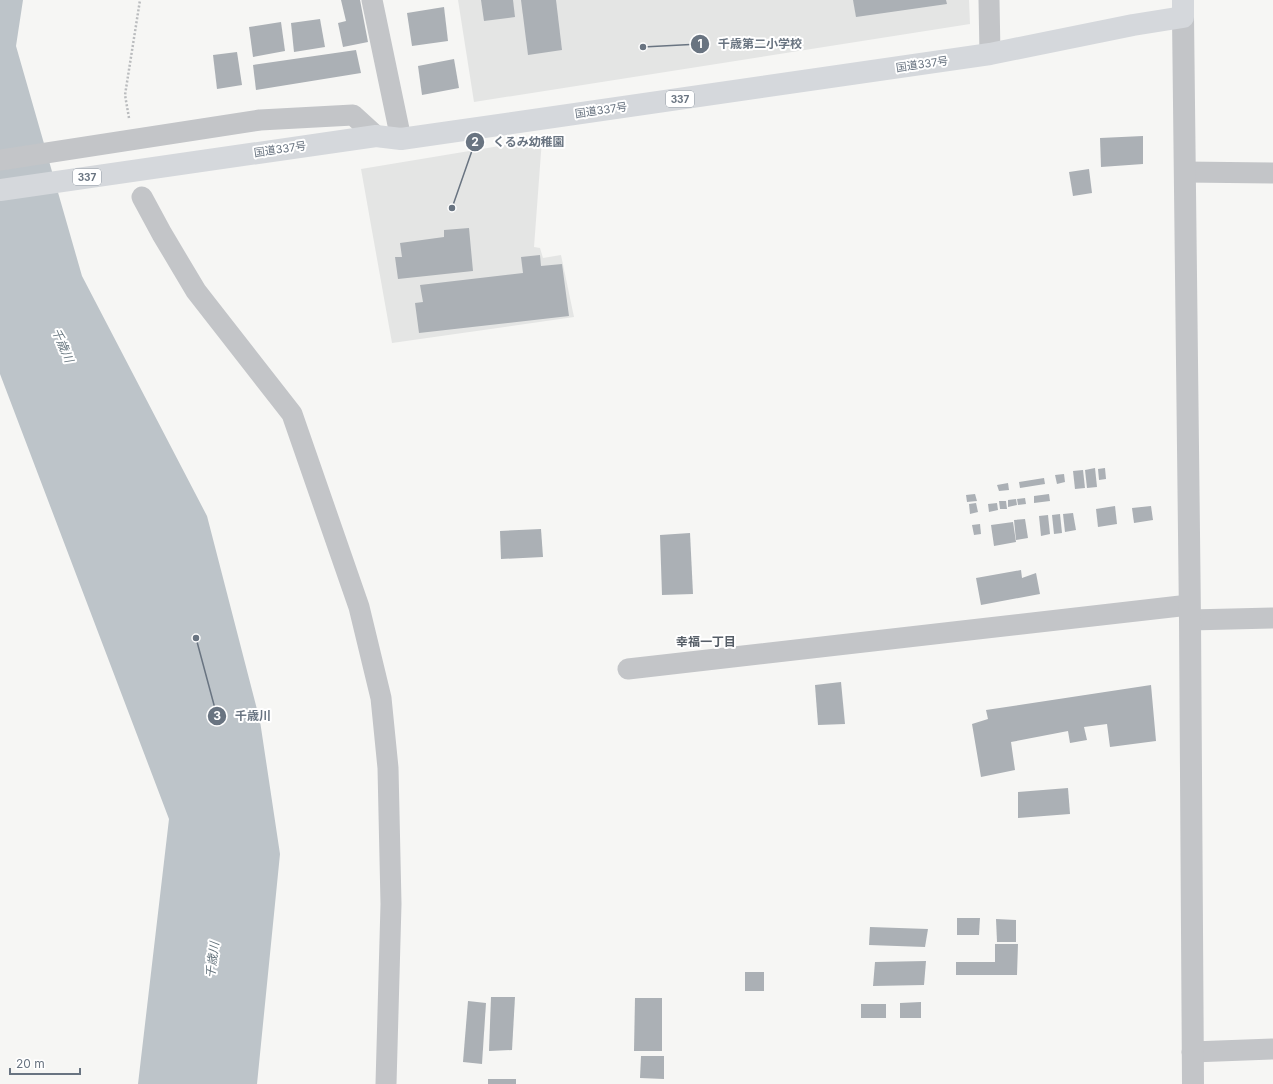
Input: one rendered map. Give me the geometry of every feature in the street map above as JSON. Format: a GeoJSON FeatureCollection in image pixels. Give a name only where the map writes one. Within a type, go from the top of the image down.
{"type":"FeatureCollection","features":[{"type":"Feature","properties":{"kind":"highway","name":"国道337号"},"geometry":{"type":"LineString","coordinates":[[0,190],[376,136],[401,139],[990,54],[1133,25],[1184,9]]}},
{"type":"Feature","properties":{"kind":"street"},"geometry":{"type":"LineString","coordinates":[[372,0],[401,139]]}},
{"type":"Feature","properties":{"kind":"street"},"geometry":{"type":"LineString","coordinates":[[989,0],[990,54]]}},
{"type":"Feature","properties":{"kind":"street"},"geometry":{"type":"LineString","coordinates":[[1184,9],[1193,1084]]}},
{"type":"Feature","properties":{"kind":"street"},"geometry":{"type":"LineString","coordinates":[[0,160],[260,120],[353,115],[376,136]]}},
{"type":"Feature","properties":{"kind":"street"},"geometry":{"type":"LineString","coordinates":[[1185,172],[1273,173]]}},
{"type":"Feature","properties":{"kind":"street"},"geometry":{"type":"LineString","coordinates":[[142,197],[196,291],[292,414],[359,607],[381,698],[388,768],[391,904],[386,1084]]}},
{"type":"Feature","properties":{"kind":"street"},"geometry":{"type":"LineString","coordinates":[[628,669],[1190,612],[1273,618]]}},
{"type":"Feature","properties":{"kind":"street"},"geometry":{"type":"LineString","coordinates":[[1192,1052],[1273,1050]]}},
{"type":"Feature","properties":{"kind":"path"},"geometry":{"type":"LineString","coordinates":[[129,118],[125,95],[140,0]]}},
{"type":"Feature","properties":{"kind":"shaded area"},"geometry":{"type":"Polygon","coordinates":[[[458,0],[969,0],[970,24],[474,102],[458,0]]]}},
{"type":"Feature","properties":{"kind":"shaded area"},"geometry":{"type":"Polygon","coordinates":[[[542,139],[534,247],[540,248],[543,258],[561,255],[574,317],[392,343],[361,169],[542,139]]]}},
{"type":"Feature","properties":{"kind":"water"},"geometry":{"type":"Polygon","coordinates":[[[0,0],[23,0],[16,46],[82,276],[207,516],[260,721],[280,854],[257,1084],[138,1084],[169,819],[0,374],[0,0]]]}},
{"type":"Feature","properties":{"kind":"building"},"geometry":{"type":"Polygon","coordinates":[[[341,0],[360,0],[368,42],[343,47],[338,23],[346,21],[341,0]]]}},
{"type":"Feature","properties":{"kind":"building"},"geometry":{"type":"Polygon","coordinates":[[[481,0],[513,0],[515,17],[484,21],[481,0]]]}},
{"type":"Feature","properties":{"kind":"building"},"geometry":{"type":"Polygon","coordinates":[[[521,0],[556,0],[562,50],[528,55],[521,0]]]}},
{"type":"Feature","properties":{"kind":"building"},"geometry":{"type":"Polygon","coordinates":[[[853,0],[946,0],[947,4],[856,17],[853,0]]]}},
{"type":"Feature","properties":{"kind":"building"},"geometry":{"type":"Polygon","coordinates":[[[444,7],[448,41],[412,46],[407,13],[444,7]]]}},
{"type":"Feature","properties":{"kind":"building"},"geometry":{"type":"Polygon","coordinates":[[[320,19],[325,47],[294,52],[291,23],[320,19]]]}},
{"type":"Feature","properties":{"kind":"building"},"geometry":{"type":"Polygon","coordinates":[[[281,22],[285,51],[253,57],[249,27],[281,22]]]}},
{"type":"Feature","properties":{"kind":"building"},"geometry":{"type":"Polygon","coordinates":[[[356,50],[361,73],[256,90],[253,65],[356,50]]]}},
{"type":"Feature","properties":{"kind":"building"},"geometry":{"type":"Polygon","coordinates":[[[237,52],[242,85],[217,89],[213,55],[237,52]]]}},
{"type":"Feature","properties":{"kind":"building"},"geometry":{"type":"Polygon","coordinates":[[[454,59],[459,88],[422,95],[418,66],[454,59]]]}},
{"type":"Feature","properties":{"kind":"building"},"geometry":{"type":"Polygon","coordinates":[[[1143,136],[1143,164],[1101,167],[1100,138],[1143,136]]]}},
{"type":"Feature","properties":{"kind":"building"},"geometry":{"type":"Polygon","coordinates":[[[1089,169],[1092,193],[1073,196],[1069,172],[1089,169]]]}},
{"type":"Feature","properties":{"kind":"building"},"geometry":{"type":"Polygon","coordinates":[[[469,228],[473,271],[398,279],[395,257],[402,257],[400,243],[444,237],[444,230],[469,228]]]}},
{"type":"Feature","properties":{"kind":"building"},"geometry":{"type":"Polygon","coordinates":[[[540,255],[541,266],[562,264],[569,316],[419,333],[415,303],[423,302],[420,285],[523,273],[521,257],[540,255]]]}},
{"type":"Feature","properties":{"kind":"building"},"geometry":{"type":"Polygon","coordinates":[[[1095,468],[1097,487],[1087,488],[1085,470],[1095,468]]]}},
{"type":"Feature","properties":{"kind":"building"},"geometry":{"type":"Polygon","coordinates":[[[1105,468],[1106,479],[1099,480],[1098,469],[1105,468]]]}},
{"type":"Feature","properties":{"kind":"building"},"geometry":{"type":"Polygon","coordinates":[[[1083,470],[1085,488],[1075,489],[1073,471],[1083,470]]]}},
{"type":"Feature","properties":{"kind":"building"},"geometry":{"type":"Polygon","coordinates":[[[1064,474],[1065,482],[1057,484],[1055,475],[1064,474]]]}},
{"type":"Feature","properties":{"kind":"building"},"geometry":{"type":"Polygon","coordinates":[[[1044,478],[1045,484],[1020,488],[1019,482],[1044,478]]]}},
{"type":"Feature","properties":{"kind":"building"},"geometry":{"type":"Polygon","coordinates":[[[1008,483],[1009,490],[999,491],[997,485],[1008,483]]]}},
{"type":"Feature","properties":{"kind":"building"},"geometry":{"type":"Polygon","coordinates":[[[975,494],[977,501],[967,502],[966,495],[975,494]]]}},
{"type":"Feature","properties":{"kind":"building"},"geometry":{"type":"Polygon","coordinates":[[[1049,494],[1050,501],[1034,503],[1034,496],[1049,494]]]}},
{"type":"Feature","properties":{"kind":"building"},"geometry":{"type":"Polygon","coordinates":[[[1025,498],[1026,504],[1018,505],[1017,499],[1025,498]]]}},
{"type":"Feature","properties":{"kind":"building"},"geometry":{"type":"Polygon","coordinates":[[[1016,499],[1017,505],[1008,507],[1008,500],[1016,499]]]}},
{"type":"Feature","properties":{"kind":"building"},"geometry":{"type":"Polygon","coordinates":[[[999,501],[1006,501],[1007,509],[1000,509],[999,501]]]}},
{"type":"Feature","properties":{"kind":"building"},"geometry":{"type":"Polygon","coordinates":[[[976,503],[978,512],[970,514],[969,504],[976,503]]]}},
{"type":"Feature","properties":{"kind":"building"},"geometry":{"type":"Polygon","coordinates":[[[997,503],[998,510],[989,512],[988,504],[997,503]]]}},
{"type":"Feature","properties":{"kind":"building"},"geometry":{"type":"Polygon","coordinates":[[[1115,506],[1117,524],[1098,527],[1096,509],[1115,506]]]}},
{"type":"Feature","properties":{"kind":"building"},"geometry":{"type":"Polygon","coordinates":[[[1151,506],[1153,520],[1134,523],[1132,508],[1151,506]]]}},
{"type":"Feature","properties":{"kind":"building"},"geometry":{"type":"Polygon","coordinates":[[[1073,513],[1076,530],[1065,532],[1063,514],[1073,513]]]}},
{"type":"Feature","properties":{"kind":"building"},"geometry":{"type":"Polygon","coordinates":[[[1060,514],[1062,533],[1054,534],[1052,515],[1060,514]]]}},
{"type":"Feature","properties":{"kind":"building"},"geometry":{"type":"Polygon","coordinates":[[[1048,515],[1050,534],[1041,536],[1039,516],[1048,515]]]}},
{"type":"Feature","properties":{"kind":"building"},"geometry":{"type":"Polygon","coordinates":[[[1025,519],[1028,538],[1016,540],[1014,520],[1025,519]]]}},
{"type":"Feature","properties":{"kind":"building"},"geometry":{"type":"Polygon","coordinates":[[[1013,522],[1016,542],[994,546],[991,525],[1013,522]]]}},
{"type":"Feature","properties":{"kind":"building"},"geometry":{"type":"Polygon","coordinates":[[[980,524],[981,534],[974,535],[972,525],[980,524]]]}},
{"type":"Feature","properties":{"kind":"building"},"geometry":{"type":"Polygon","coordinates":[[[541,529],[543,557],[501,559],[500,531],[541,529]]]}},
{"type":"Feature","properties":{"kind":"building"},"geometry":{"type":"Polygon","coordinates":[[[690,533],[693,594],[662,595],[660,535],[690,533]]]}},
{"type":"Feature","properties":{"kind":"building"},"geometry":{"type":"Polygon","coordinates":[[[1021,570],[1022,578],[1036,573],[1040,594],[981,605],[976,578],[1021,570]]]}},
{"type":"Feature","properties":{"kind":"building"},"geometry":{"type":"Polygon","coordinates":[[[841,682],[845,724],[818,725],[815,685],[841,682]]]}},
{"type":"Feature","properties":{"kind":"building"},"geometry":{"type":"Polygon","coordinates":[[[1151,685],[1156,741],[1110,747],[1107,724],[1084,727],[1087,740],[1070,743],[1068,731],[1011,742],[1015,770],[981,777],[972,724],[988,719],[986,710],[1151,685]]]}},
{"type":"Feature","properties":{"kind":"building"},"geometry":{"type":"Polygon","coordinates":[[[1068,788],[1070,814],[1018,818],[1018,792],[1068,788]]]}},
{"type":"Feature","properties":{"kind":"building"},"geometry":{"type":"Polygon","coordinates":[[[957,918],[980,918],[979,935],[957,935],[957,918]]]}},
{"type":"Feature","properties":{"kind":"building"},"geometry":{"type":"Polygon","coordinates":[[[996,919],[1016,920],[1016,942],[997,942],[996,919]]]}},
{"type":"Feature","properties":{"kind":"building"},"geometry":{"type":"Polygon","coordinates":[[[870,927],[928,929],[925,947],[869,945],[870,927]]]}},
{"type":"Feature","properties":{"kind":"building"},"geometry":{"type":"Polygon","coordinates":[[[995,944],[1018,944],[1017,975],[956,975],[956,962],[995,962],[995,944]]]}},
{"type":"Feature","properties":{"kind":"building"},"geometry":{"type":"Polygon","coordinates":[[[926,961],[924,985],[873,986],[875,962],[926,961]]]}},
{"type":"Feature","properties":{"kind":"building"},"geometry":{"type":"Polygon","coordinates":[[[745,972],[764,972],[764,991],[745,991],[745,972]]]}},
{"type":"Feature","properties":{"kind":"building"},"geometry":{"type":"Polygon","coordinates":[[[491,997],[515,997],[512,1050],[489,1051],[491,997]]]}},
{"type":"Feature","properties":{"kind":"building"},"geometry":{"type":"Polygon","coordinates":[[[635,998],[662,998],[662,1051],[634,1051],[635,998]]]}},
{"type":"Feature","properties":{"kind":"building"},"geometry":{"type":"Polygon","coordinates":[[[468,1001],[486,1003],[482,1064],[463,1062],[468,1001]]]}},
{"type":"Feature","properties":{"kind":"building"},"geometry":{"type":"Polygon","coordinates":[[[921,1002],[921,1018],[900,1018],[900,1003],[921,1002]]]}},
{"type":"Feature","properties":{"kind":"building"},"geometry":{"type":"Polygon","coordinates":[[[861,1004],[886,1004],[886,1018],[861,1018],[861,1004]]]}},
{"type":"Feature","properties":{"kind":"building"},"geometry":{"type":"Polygon","coordinates":[[[641,1056],[664,1056],[664,1079],[640,1078],[641,1056]]]}},
{"type":"Feature","properties":{"kind":"building"},"geometry":{"type":"Polygon","coordinates":[[[488,1079],[516,1079],[516,1084],[488,1084],[488,1079]]]}},
{"type":"Feature","properties":{"kind":"place","name":"千歳第二小学校"},"geometry":{"type":"Point","coordinates":[643,47]}},
{"type":"Feature","properties":{"kind":"place","name":"くるみ幼稚園"},"geometry":{"type":"Point","coordinates":[452,208]}},
{"type":"Feature","properties":{"kind":"place","name":"千歳川"},"geometry":{"type":"Point","coordinates":[196,638]}},
{"type":"Feature","properties":{"kind":"district","name":"幸福一丁目"},"geometry":{"type":"Point","coordinates":[706,641]}}]}
